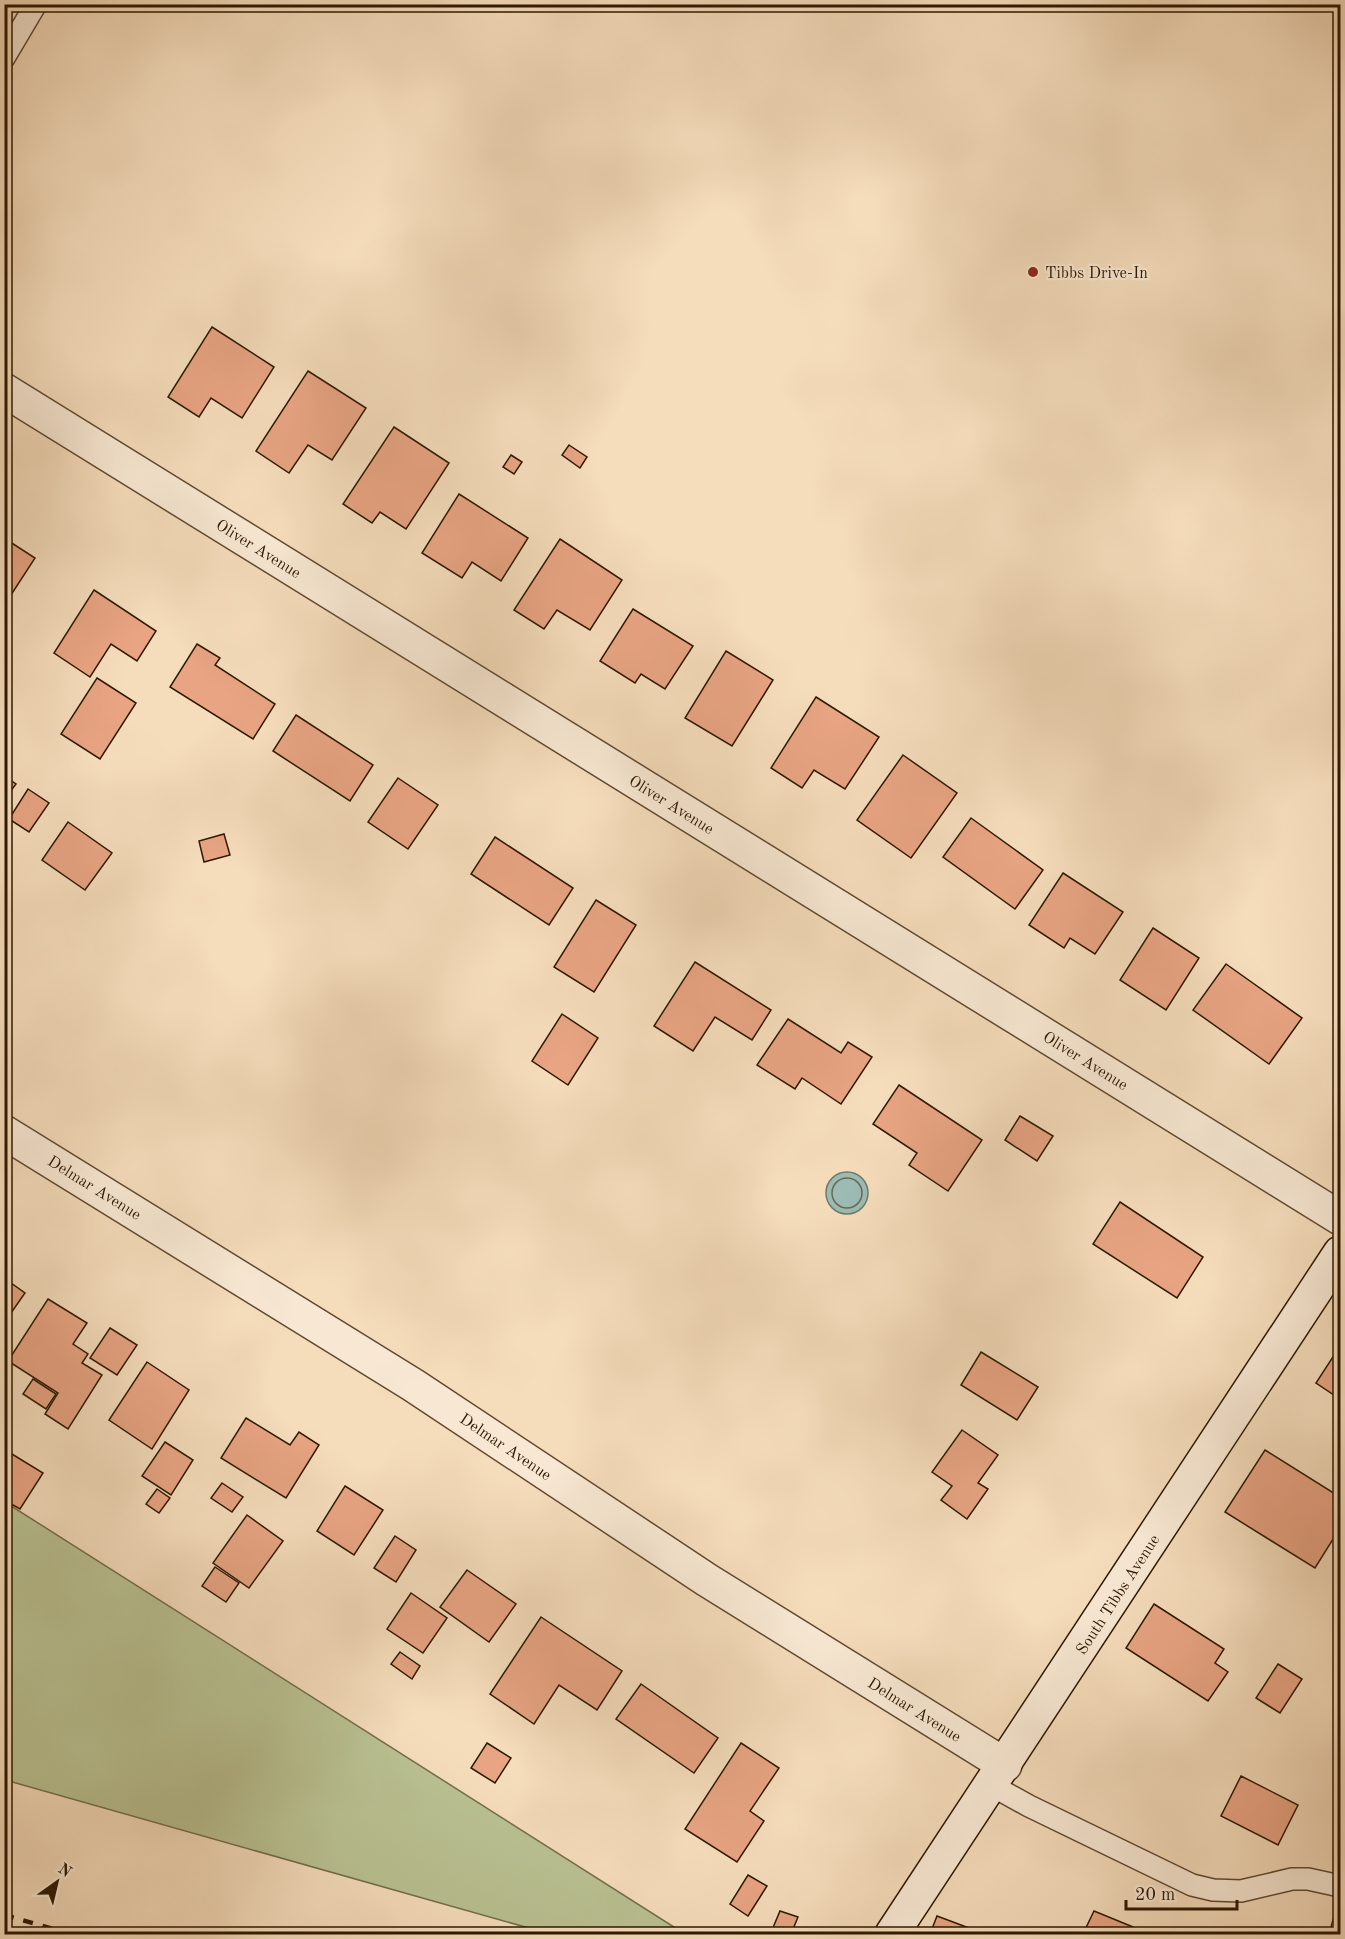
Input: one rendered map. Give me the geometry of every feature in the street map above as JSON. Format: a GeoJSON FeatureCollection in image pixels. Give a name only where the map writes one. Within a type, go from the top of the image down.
{"type":"FeatureCollection","features":[{"type":"Feature","properties":{"kind":"street","name":"Oliver Avenue"},"geometry":{"type":"LineString","coordinates":[[4,390],[1341,1218]]}},
{"type":"Feature","properties":{"kind":"street","name":"Delmar Avenue"},"geometry":{"type":"LineString","coordinates":[[4,1132],[413,1384],[998,1775]]}},
{"type":"Feature","properties":{"kind":"street","name":"South Tibbs Avenue"},"geometry":{"type":"LineString","coordinates":[[892,1935],[1341,1253]]}},
{"type":"Feature","properties":{"kind":"lane"},"geometry":{"type":"LineString","coordinates":[[4,58],[36,4]]}},
{"type":"Feature","properties":{"kind":"lane"},"geometry":{"type":"LineString","coordinates":[[998,1775],[1029,1806],[1192,1885],[1213,1890],[1241,1891],[1292,1880],[1308,1879],[1341,1886]]}},
{"type":"Feature","properties":{"kind":"green space"},"geometry":{"type":"Polygon","coordinates":[[[4,1502],[685,1934],[550,1934],[5,1780],[4,1502]]]}},
{"type":"Feature","properties":{"kind":"water"},"geometry":{"type":"Polygon","coordinates":[[[847,1172],[862,1178],[868,1193],[862,1208],[847,1214],[832,1208],[826,1193],[832,1178],[847,1172]]]}},
{"type":"Feature","properties":{"kind":"building"},"geometry":{"type":"Polygon","coordinates":[[[212,327],[274,367],[242,418],[211,398],[199,417],[168,397],[212,327]]]}},
{"type":"Feature","properties":{"kind":"building"},"geometry":{"type":"Polygon","coordinates":[[[308,371],[366,408],[332,460],[308,445],[289,473],[256,451],[308,371]]]}},
{"type":"Feature","properties":{"kind":"building"},"geometry":{"type":"Polygon","coordinates":[[[394,427],[449,463],[406,529],[380,512],[372,523],[343,504],[394,427]]]}},
{"type":"Feature","properties":{"kind":"building"},"geometry":{"type":"Polygon","coordinates":[[[569,445],[587,457],[580,468],[562,455],[569,445]]]}},
{"type":"Feature","properties":{"kind":"building"},"geometry":{"type":"Polygon","coordinates":[[[511,455],[522,462],[514,474],[503,467],[511,455]]]}},
{"type":"Feature","properties":{"kind":"building"},"geometry":{"type":"Polygon","coordinates":[[[459,494],[528,538],[501,581],[472,562],[462,578],[422,553],[459,494]]]}},
{"type":"Feature","properties":{"kind":"building"},"geometry":{"type":"Polygon","coordinates":[[[4,538],[35,558],[11,595],[4,591],[4,538]]]}},
{"type":"Feature","properties":{"kind":"building"},"geometry":{"type":"Polygon","coordinates":[[[560,539],[622,580],[590,630],[557,610],[544,629],[514,610],[560,539]]]}},
{"type":"Feature","properties":{"kind":"building"},"geometry":{"type":"Polygon","coordinates":[[[94,590],[156,631],[137,661],[111,644],[90,677],[54,653],[94,590]]]}},
{"type":"Feature","properties":{"kind":"building"},"geometry":{"type":"Polygon","coordinates":[[[633,609],[693,646],[665,689],[641,674],[635,683],[600,661],[633,609]]]}},
{"type":"Feature","properties":{"kind":"building"},"geometry":{"type":"Polygon","coordinates":[[[197,644],[220,658],[215,665],[275,704],[253,739],[170,687],[197,644]]]}},
{"type":"Feature","properties":{"kind":"building"},"geometry":{"type":"Polygon","coordinates":[[[726,651],[773,680],[732,746],[685,718],[726,651]]]}},
{"type":"Feature","properties":{"kind":"building"},"geometry":{"type":"Polygon","coordinates":[[[97,678],[136,703],[100,759],[61,734],[97,678]]]}},
{"type":"Feature","properties":{"kind":"building"},"geometry":{"type":"Polygon","coordinates":[[[816,697],[879,737],[845,789],[814,770],[802,788],[771,768],[816,697]]]}},
{"type":"Feature","properties":{"kind":"building"},"geometry":{"type":"Polygon","coordinates":[[[296,715],[373,765],[350,801],[273,751],[296,715]]]}},
{"type":"Feature","properties":{"kind":"building"},"geometry":{"type":"Polygon","coordinates":[[[903,755],[957,793],[911,858],[857,820],[903,755]]]}},
{"type":"Feature","properties":{"kind":"building"},"geometry":{"type":"Polygon","coordinates":[[[4,776],[16,784],[4,800],[4,776]]]}},
{"type":"Feature","properties":{"kind":"building"},"geometry":{"type":"Polygon","coordinates":[[[398,778],[438,805],[408,849],[368,822],[398,778]]]}},
{"type":"Feature","properties":{"kind":"building"},"geometry":{"type":"Polygon","coordinates":[[[28,789],[49,803],[29,832],[9,819],[28,789]]]}},
{"type":"Feature","properties":{"kind":"building"},"geometry":{"type":"Polygon","coordinates":[[[971,818],[1043,870],[1015,909],[943,857],[971,818]]]}},
{"type":"Feature","properties":{"kind":"building"},"geometry":{"type":"Polygon","coordinates":[[[68,822],[112,853],[85,890],[42,860],[68,822]]]}},
{"type":"Feature","properties":{"kind":"building"},"geometry":{"type":"Polygon","coordinates":[[[224,834],[230,855],[204,862],[199,841],[224,834]]]}},
{"type":"Feature","properties":{"kind":"building"},"geometry":{"type":"Polygon","coordinates":[[[495,837],[573,888],[549,925],[471,874],[495,837]]]}},
{"type":"Feature","properties":{"kind":"building"},"geometry":{"type":"Polygon","coordinates":[[[1063,873],[1123,912],[1095,954],[1070,938],[1064,948],[1029,925],[1063,873]]]}},
{"type":"Feature","properties":{"kind":"building"},"geometry":{"type":"Polygon","coordinates":[[[596,900],[636,925],[594,992],[554,967],[596,900]]]}},
{"type":"Feature","properties":{"kind":"building"},"geometry":{"type":"Polygon","coordinates":[[[1153,928],[1199,958],[1166,1010],[1120,980],[1153,928]]]}},
{"type":"Feature","properties":{"kind":"building"},"geometry":{"type":"Polygon","coordinates":[[[695,962],[771,1010],[752,1040],[715,1017],[693,1051],[654,1026],[695,962]]]}},
{"type":"Feature","properties":{"kind":"building"},"geometry":{"type":"Polygon","coordinates":[[[1226,964],[1302,1018],[1269,1064],[1193,1010],[1226,964]]]}},
{"type":"Feature","properties":{"kind":"building"},"geometry":{"type":"Polygon","coordinates":[[[562,1014],[598,1038],[568,1085],[532,1061],[562,1014]]]}},
{"type":"Feature","properties":{"kind":"building"},"geometry":{"type":"Polygon","coordinates":[[[788,1019],[841,1053],[848,1042],[872,1057],[841,1104],[802,1078],[795,1089],[757,1065],[788,1019]]]}},
{"type":"Feature","properties":{"kind":"building"},"geometry":{"type":"Polygon","coordinates":[[[899,1085],[982,1140],[948,1191],[909,1165],[917,1153],[873,1124],[899,1085]]]}},
{"type":"Feature","properties":{"kind":"building"},"geometry":{"type":"Polygon","coordinates":[[[1020,1116],[1053,1136],[1037,1161],[1005,1140],[1020,1116]]]}},
{"type":"Feature","properties":{"kind":"building"},"geometry":{"type":"Polygon","coordinates":[[[1120,1202],[1203,1257],[1177,1298],[1093,1244],[1120,1202]]]}},
{"type":"Feature","properties":{"kind":"building"},"geometry":{"type":"Polygon","coordinates":[[[4,1278],[25,1293],[4,1323],[4,1278]]]}},
{"type":"Feature","properties":{"kind":"building"},"geometry":{"type":"Polygon","coordinates":[[[48,1299],[87,1323],[73,1344],[88,1354],[82,1363],[102,1375],[68,1429],[45,1414],[58,1393],[8,1361],[48,1299]]]}},
{"type":"Feature","properties":{"kind":"building"},"geometry":{"type":"Polygon","coordinates":[[[110,1328],[137,1345],[117,1375],[90,1358],[110,1328]]]}},
{"type":"Feature","properties":{"kind":"building"},"geometry":{"type":"Polygon","coordinates":[[[1340,1346],[1340,1399],[1316,1383],[1340,1346]]]}},
{"type":"Feature","properties":{"kind":"building"},"geometry":{"type":"Polygon","coordinates":[[[981,1352],[1038,1387],[1017,1420],[961,1385],[981,1352]]]}},
{"type":"Feature","properties":{"kind":"building"},"geometry":{"type":"Polygon","coordinates":[[[147,1362],[189,1390],[152,1449],[109,1420],[147,1362]]]}},
{"type":"Feature","properties":{"kind":"building"},"geometry":{"type":"Polygon","coordinates":[[[33,1379],[56,1394],[46,1409],[23,1394],[33,1379]]]}},
{"type":"Feature","properties":{"kind":"building"},"geometry":{"type":"Polygon","coordinates":[[[246,1418],[290,1445],[299,1432],[319,1445],[286,1498],[221,1458],[246,1418]]]}},
{"type":"Feature","properties":{"kind":"building"},"geometry":{"type":"Polygon","coordinates":[[[962,1430],[998,1455],[978,1483],[988,1489],[967,1519],[941,1500],[952,1486],[932,1472],[962,1430]]]}},
{"type":"Feature","properties":{"kind":"building"},"geometry":{"type":"Polygon","coordinates":[[[165,1442],[193,1460],[171,1495],[142,1476],[165,1442]]]}},
{"type":"Feature","properties":{"kind":"building"},"geometry":{"type":"Polygon","coordinates":[[[1265,1450],[1340,1497],[1340,1528],[1315,1568],[1225,1512],[1265,1450]]]}},
{"type":"Feature","properties":{"kind":"building"},"geometry":{"type":"Polygon","coordinates":[[[7,1451],[43,1473],[20,1509],[4,1500],[4,1455],[7,1451]]]}},
{"type":"Feature","properties":{"kind":"building"},"geometry":{"type":"Polygon","coordinates":[[[222,1483],[243,1497],[232,1512],[211,1498],[222,1483]]]}},
{"type":"Feature","properties":{"kind":"building"},"geometry":{"type":"Polygon","coordinates":[[[345,1486],[383,1510],[354,1555],[317,1531],[345,1486]]]}},
{"type":"Feature","properties":{"kind":"building"},"geometry":{"type":"Polygon","coordinates":[[[157,1489],[170,1498],[159,1513],[146,1504],[157,1489]]]}},
{"type":"Feature","properties":{"kind":"building"},"geometry":{"type":"Polygon","coordinates":[[[247,1515],[283,1541],[249,1588],[213,1563],[247,1515]]]}},
{"type":"Feature","properties":{"kind":"building"},"geometry":{"type":"Polygon","coordinates":[[[395,1536],[416,1550],[396,1582],[374,1568],[395,1536]]]}},
{"type":"Feature","properties":{"kind":"building"},"geometry":{"type":"Polygon","coordinates":[[[215,1567],[239,1583],[226,1602],[202,1586],[215,1567]]]}},
{"type":"Feature","properties":{"kind":"building"},"geometry":{"type":"Polygon","coordinates":[[[467,1570],[516,1604],[489,1642],[440,1607],[467,1570]]]}},
{"type":"Feature","properties":{"kind":"building"},"geometry":{"type":"Polygon","coordinates":[[[411,1593],[447,1618],[423,1653],[387,1629],[411,1593]]]}},
{"type":"Feature","properties":{"kind":"building"},"geometry":{"type":"Polygon","coordinates":[[[1154,1604],[1224,1649],[1215,1663],[1228,1672],[1208,1701],[1126,1648],[1154,1604]]]}},
{"type":"Feature","properties":{"kind":"building"},"geometry":{"type":"Polygon","coordinates":[[[541,1617],[622,1671],[597,1710],[559,1685],[534,1724],[490,1694],[541,1617]]]}},
{"type":"Feature","properties":{"kind":"building"},"geometry":{"type":"Polygon","coordinates":[[[400,1652],[420,1666],[412,1679],[391,1664],[400,1652]]]}},
{"type":"Feature","properties":{"kind":"building"},"geometry":{"type":"Polygon","coordinates":[[[1278,1664],[1302,1679],[1280,1713],[1256,1698],[1278,1664]]]}},
{"type":"Feature","properties":{"kind":"building"},"geometry":{"type":"Polygon","coordinates":[[[641,1684],[718,1738],[694,1773],[616,1719],[641,1684]]]}},
{"type":"Feature","properties":{"kind":"building"},"geometry":{"type":"Polygon","coordinates":[[[487,1743],[511,1758],[495,1783],[471,1768],[487,1743]]]}},
{"type":"Feature","properties":{"kind":"building"},"geometry":{"type":"Polygon","coordinates":[[[741,1743],[779,1768],[750,1811],[764,1821],[737,1862],[685,1829],[741,1743]]]}},
{"type":"Feature","properties":{"kind":"building"},"geometry":{"type":"Polygon","coordinates":[[[1241,1776],[1298,1805],[1278,1845],[1221,1816],[1241,1776]]]}},
{"type":"Feature","properties":{"kind":"building"},"geometry":{"type":"Polygon","coordinates":[[[748,1875],[767,1886],[748,1916],[730,1904],[748,1875]]]}},
{"type":"Feature","properties":{"kind":"building"},"geometry":{"type":"Polygon","coordinates":[[[1339,1899],[1340,1934],[1329,1934],[1339,1899]]]}},
{"type":"Feature","properties":{"kind":"building"},"geometry":{"type":"Polygon","coordinates":[[[780,1911],[798,1917],[791,1934],[772,1930],[780,1911]]]}},
{"type":"Feature","properties":{"kind":"building"},"geometry":{"type":"Polygon","coordinates":[[[1094,1911],[1133,1927],[1130,1934],[1083,1934],[1094,1911]]]}},
{"type":"Feature","properties":{"kind":"building"},"geometry":{"type":"Polygon","coordinates":[[[937,1916],[985,1934],[930,1934],[937,1916]]]}},
{"type":"Feature","properties":{"kind":"railway"},"geometry":{"type":"LineString","coordinates":[[4,1915],[71,1934]]}},
{"type":"Feature","properties":{"kind":"place","name":"Tibbs Drive-In"},"geometry":{"type":"Point","coordinates":[1033,272]}}]}
